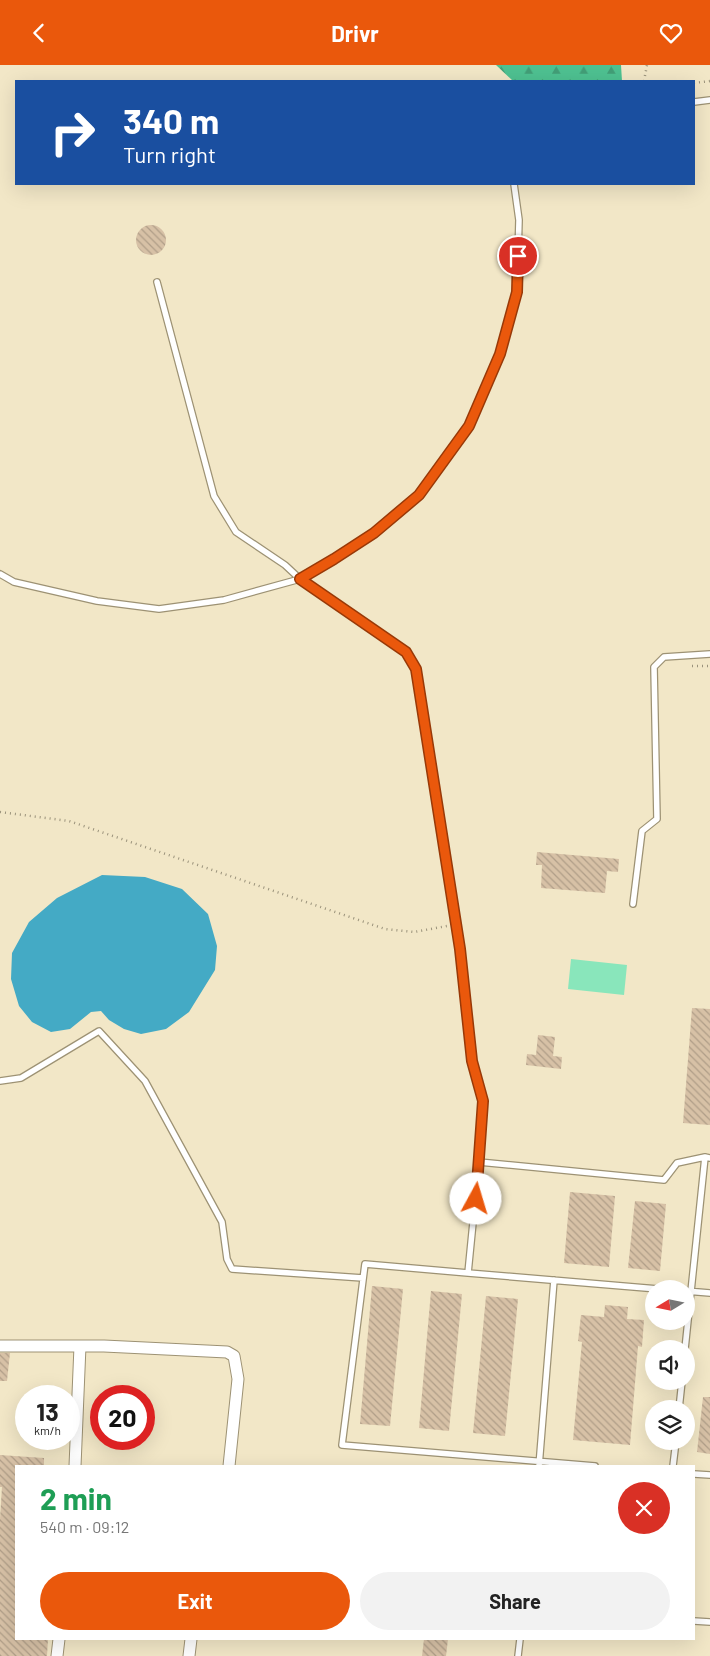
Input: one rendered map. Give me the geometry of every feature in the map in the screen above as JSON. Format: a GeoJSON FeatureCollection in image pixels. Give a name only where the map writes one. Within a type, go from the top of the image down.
{"type":"FeatureCollection","features":[{"type":"Feature","properties":{"kind":"street"},"geometry":{"type":"LineString","coordinates":[[0,1346],[227,1352],[234,1356],[238,1379],[229,1465]]}},
{"type":"Feature","properties":{"kind":"street"},"geometry":{"type":"LineString","coordinates":[[75,1465],[80,1347]]}},
{"type":"Feature","properties":{"kind":"street"},"geometry":{"type":"LineString","coordinates":[[57,1656],[59,1640]]}},
{"type":"Feature","properties":{"kind":"street"},"geometry":{"type":"LineString","coordinates":[[190,1656],[191,1640]]}},
{"type":"Feature","properties":{"kind":"lane"},"geometry":{"type":"LineString","coordinates":[[695,102],[710,99]]}},
{"type":"Feature","properties":{"kind":"lane"},"geometry":{"type":"LineString","coordinates":[[0,574],[14,582],[97,601],[159,609],[224,600],[300,579],[374,533],[419,495],[469,426],[500,354],[517,292],[519,220],[514,185]]}},
{"type":"Feature","properties":{"kind":"lane"},"geometry":{"type":"LineString","coordinates":[[157,282],[214,496],[236,532],[406,652],[416,669],[456,925],[472,1061],[483,1101],[480,1162],[468,1273]]}},
{"type":"Feature","properties":{"kind":"lane"},"geometry":{"type":"LineString","coordinates":[[633,903],[642,831],[657,819],[654,667],[664,657],[710,653]]}},
{"type":"Feature","properties":{"kind":"lane"},"geometry":{"type":"LineString","coordinates":[[0,1081],[21,1078],[99,1031],[146,1081],[222,1221],[227,1259],[232,1269],[363,1278]]}},
{"type":"Feature","properties":{"kind":"lane"},"geometry":{"type":"LineString","coordinates":[[480,1162],[664,1180],[677,1163],[707,1157],[690,1280]]}},
{"type":"Feature","properties":{"kind":"lane"},"geometry":{"type":"LineString","coordinates":[[567,1465],[342,1445],[365,1264],[645,1288]]}},
{"type":"Feature","properties":{"kind":"lane"},"geometry":{"type":"LineString","coordinates":[[539,1464],[554,1280]]}},
{"type":"Feature","properties":{"kind":"lane"},"geometry":{"type":"LineString","coordinates":[[695,1292],[710,1293]]}},
{"type":"Feature","properties":{"kind":"lane"},"geometry":{"type":"LineString","coordinates":[[673,1465],[675,1450]]}},
{"type":"Feature","properties":{"kind":"lane"},"geometry":{"type":"LineString","coordinates":[[695,1474],[710,1475]]}},
{"type":"Feature","properties":{"kind":"lane"},"geometry":{"type":"LineString","coordinates":[[695,1621],[710,1622]]}},
{"type":"Feature","properties":{"kind":"lane"},"geometry":{"type":"LineString","coordinates":[[518,1656],[520,1640]]}},
{"type":"Feature","properties":{"kind":"path"},"geometry":{"type":"LineString","coordinates":[[644,80],[647,65]]}},
{"type":"Feature","properties":{"kind":"path"},"geometry":{"type":"LineString","coordinates":[[695,83],[710,81]]}},
{"type":"Feature","properties":{"kind":"path"},"geometry":{"type":"LineString","coordinates":[[690,666],[710,666]]}},
{"type":"Feature","properties":{"kind":"path"},"geometry":{"type":"LineString","coordinates":[[0,812],[69,821],[385,929],[414,932],[456,925]]}},
{"type":"Feature","properties":{"kind":"green space"},"geometry":{"type":"Polygon","coordinates":[[[496,65],[621,65],[622,80],[512,80],[496,65]]]}},
{"type":"Feature","properties":{"kind":"green space"},"geometry":{"type":"Polygon","coordinates":[[[571,959],[627,965],[624,995],[568,989],[571,959]]]}},
{"type":"Feature","properties":{"kind":"water"},"geometry":{"type":"Polygon","coordinates":[[[102,875],[145,877],[182,889],[208,914],[217,946],[215,970],[189,1012],[166,1029],[141,1034],[124,1029],[109,1020],[101,1011],[91,1012],[70,1029],[51,1032],[32,1022],[19,1006],[11,979],[12,953],[29,922],[57,898],[102,875]]]}},
{"type":"Feature","properties":{"kind":"building"},"geometry":{"type":"Polygon","coordinates":[[[151,225],[162,229],[166,240],[162,251],[151,255],[140,251],[136,240],[140,229],[151,225]]]}},
{"type":"Feature","properties":{"kind":"building"},"geometry":{"type":"Polygon","coordinates":[[[537,852],[619,859],[618,872],[607,871],[605,893],[541,888],[542,865],[536,865],[537,852]]]}},
{"type":"Feature","properties":{"kind":"building"},"geometry":{"type":"Polygon","coordinates":[[[692,1008],[710,1009],[710,1125],[683,1123],[692,1008]]]}},
{"type":"Feature","properties":{"kind":"building"},"geometry":{"type":"Polygon","coordinates":[[[538,1035],[555,1037],[553,1056],[562,1057],[561,1069],[526,1065],[527,1054],[536,1055],[538,1035]]]}},
{"type":"Feature","properties":{"kind":"building"},"geometry":{"type":"Polygon","coordinates":[[[570,1192],[615,1196],[609,1267],[564,1263],[570,1192]]]}},
{"type":"Feature","properties":{"kind":"building"},"geometry":{"type":"Polygon","coordinates":[[[635,1201],[666,1204],[660,1271],[628,1268],[635,1201]]]}},
{"type":"Feature","properties":{"kind":"building"},"geometry":{"type":"Polygon","coordinates":[[[372,1286],[403,1289],[390,1426],[360,1424],[372,1286]]]}},
{"type":"Feature","properties":{"kind":"building"},"geometry":{"type":"Polygon","coordinates":[[[431,1291],[462,1294],[449,1431],[419,1428],[431,1291]]]}},
{"type":"Feature","properties":{"kind":"building"},"geometry":{"type":"Polygon","coordinates":[[[486,1296],[518,1299],[505,1436],[473,1433],[486,1296]]]}},
{"type":"Feature","properties":{"kind":"building"},"geometry":{"type":"Polygon","coordinates":[[[605,1305],[628,1307],[627,1319],[644,1320],[642,1347],[638,1346],[630,1445],[573,1440],[582,1342],[578,1341],[581,1315],[604,1317],[605,1305]]]}},
{"type":"Feature","properties":{"kind":"building"},"geometry":{"type":"Polygon","coordinates":[[[0,1353],[10,1353],[7,1381],[0,1381],[0,1353]]]}},
{"type":"Feature","properties":{"kind":"building"},"geometry":{"type":"Polygon","coordinates":[[[703,1397],[710,1397],[710,1454],[697,1452],[703,1397]]]}},
{"type":"Feature","properties":{"kind":"building"},"geometry":{"type":"Polygon","coordinates":[[[0,1455],[44,1458],[44,1465],[15,1465],[15,1640],[48,1640],[47,1656],[0,1656],[0,1519],[2,1487],[0,1487],[0,1455]]]}},
{"type":"Feature","properties":{"kind":"building"},"geometry":{"type":"Polygon","coordinates":[[[424,1640],[448,1640],[446,1656],[422,1656],[424,1640]]]}},
{"type":"Feature","properties":{"kind":"route"},"geometry":{"type":"LineString","coordinates":[[476,1199],[483,1101],[472,1061],[460,949],[416,669],[406,652],[300,579],[374,533],[419,495],[469,426],[500,354],[517,292],[518,256]]}}]}
